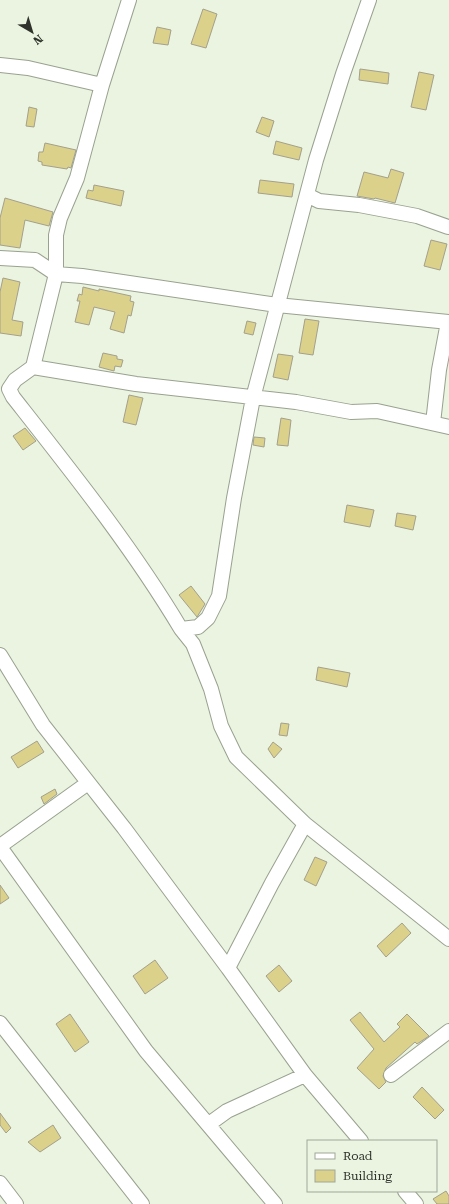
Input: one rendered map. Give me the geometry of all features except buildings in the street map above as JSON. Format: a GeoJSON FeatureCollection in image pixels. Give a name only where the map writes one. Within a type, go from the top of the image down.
{"type":"FeatureCollection","features":[{"type":"Feature","properties":{"kind":"street"},"geometry":{"type":"LineString","coordinates":[[129,0],[102,85],[77,178],[60,218],[56,236],[56,274],[32,367],[14,380],[9,389],[13,397],[104,514],[193,644],[211,688],[221,726],[234,755],[306,824],[449,939]]}},
{"type":"Feature","properties":{"kind":"street"},"geometry":{"type":"LineString","coordinates":[[182,629],[198,627],[208,618],[219,596],[234,498],[253,398],[316,160],[343,74],[369,0]]}},
{"type":"Feature","properties":{"kind":"street"},"geometry":{"type":"LineString","coordinates":[[0,65],[28,68],[102,85]]}},
{"type":"Feature","properties":{"kind":"street"},"geometry":{"type":"LineString","coordinates":[[307,195],[319,201],[359,205],[416,216],[448,227]]}},
{"type":"Feature","properties":{"kind":"street"},"geometry":{"type":"LineString","coordinates":[[0,258],[35,260],[56,274],[82,276],[277,305],[449,322],[439,370],[433,423]]}},
{"type":"Feature","properties":{"kind":"street"},"geometry":{"type":"LineString","coordinates":[[32,367],[136,384],[296,402],[351,412],[377,410],[449,427]]}},
{"type":"Feature","properties":{"kind":"street"},"geometry":{"type":"LineString","coordinates":[[0,655],[43,725],[124,828],[305,1075],[360,1140]]}},
{"type":"Feature","properties":{"kind":"street"},"geometry":{"type":"LineString","coordinates":[[88,783],[0,846],[119,1016],[146,1051],[275,1204]]}},
{"type":"Feature","properties":{"kind":"street"},"geometry":{"type":"LineString","coordinates":[[228,968],[272,883],[306,824]]}},
{"type":"Feature","properties":{"kind":"street"},"geometry":{"type":"LineString","coordinates":[[0,1023],[142,1204]]}},
{"type":"Feature","properties":{"kind":"street"},"geometry":{"type":"LineString","coordinates":[[391,1075],[449,1030]]}},
{"type":"Feature","properties":{"kind":"street"},"geometry":{"type":"LineString","coordinates":[[209,1124],[227,1111],[305,1075]]}},
{"type":"Feature","properties":{"kind":"street"},"geometry":{"type":"LineString","coordinates":[[0,1183],[16,1204]]}},
{"type":"Feature","properties":{"kind":"street"},"geometry":{"type":"LineString","coordinates":[[406,1192],[416,1204]]}}]}
